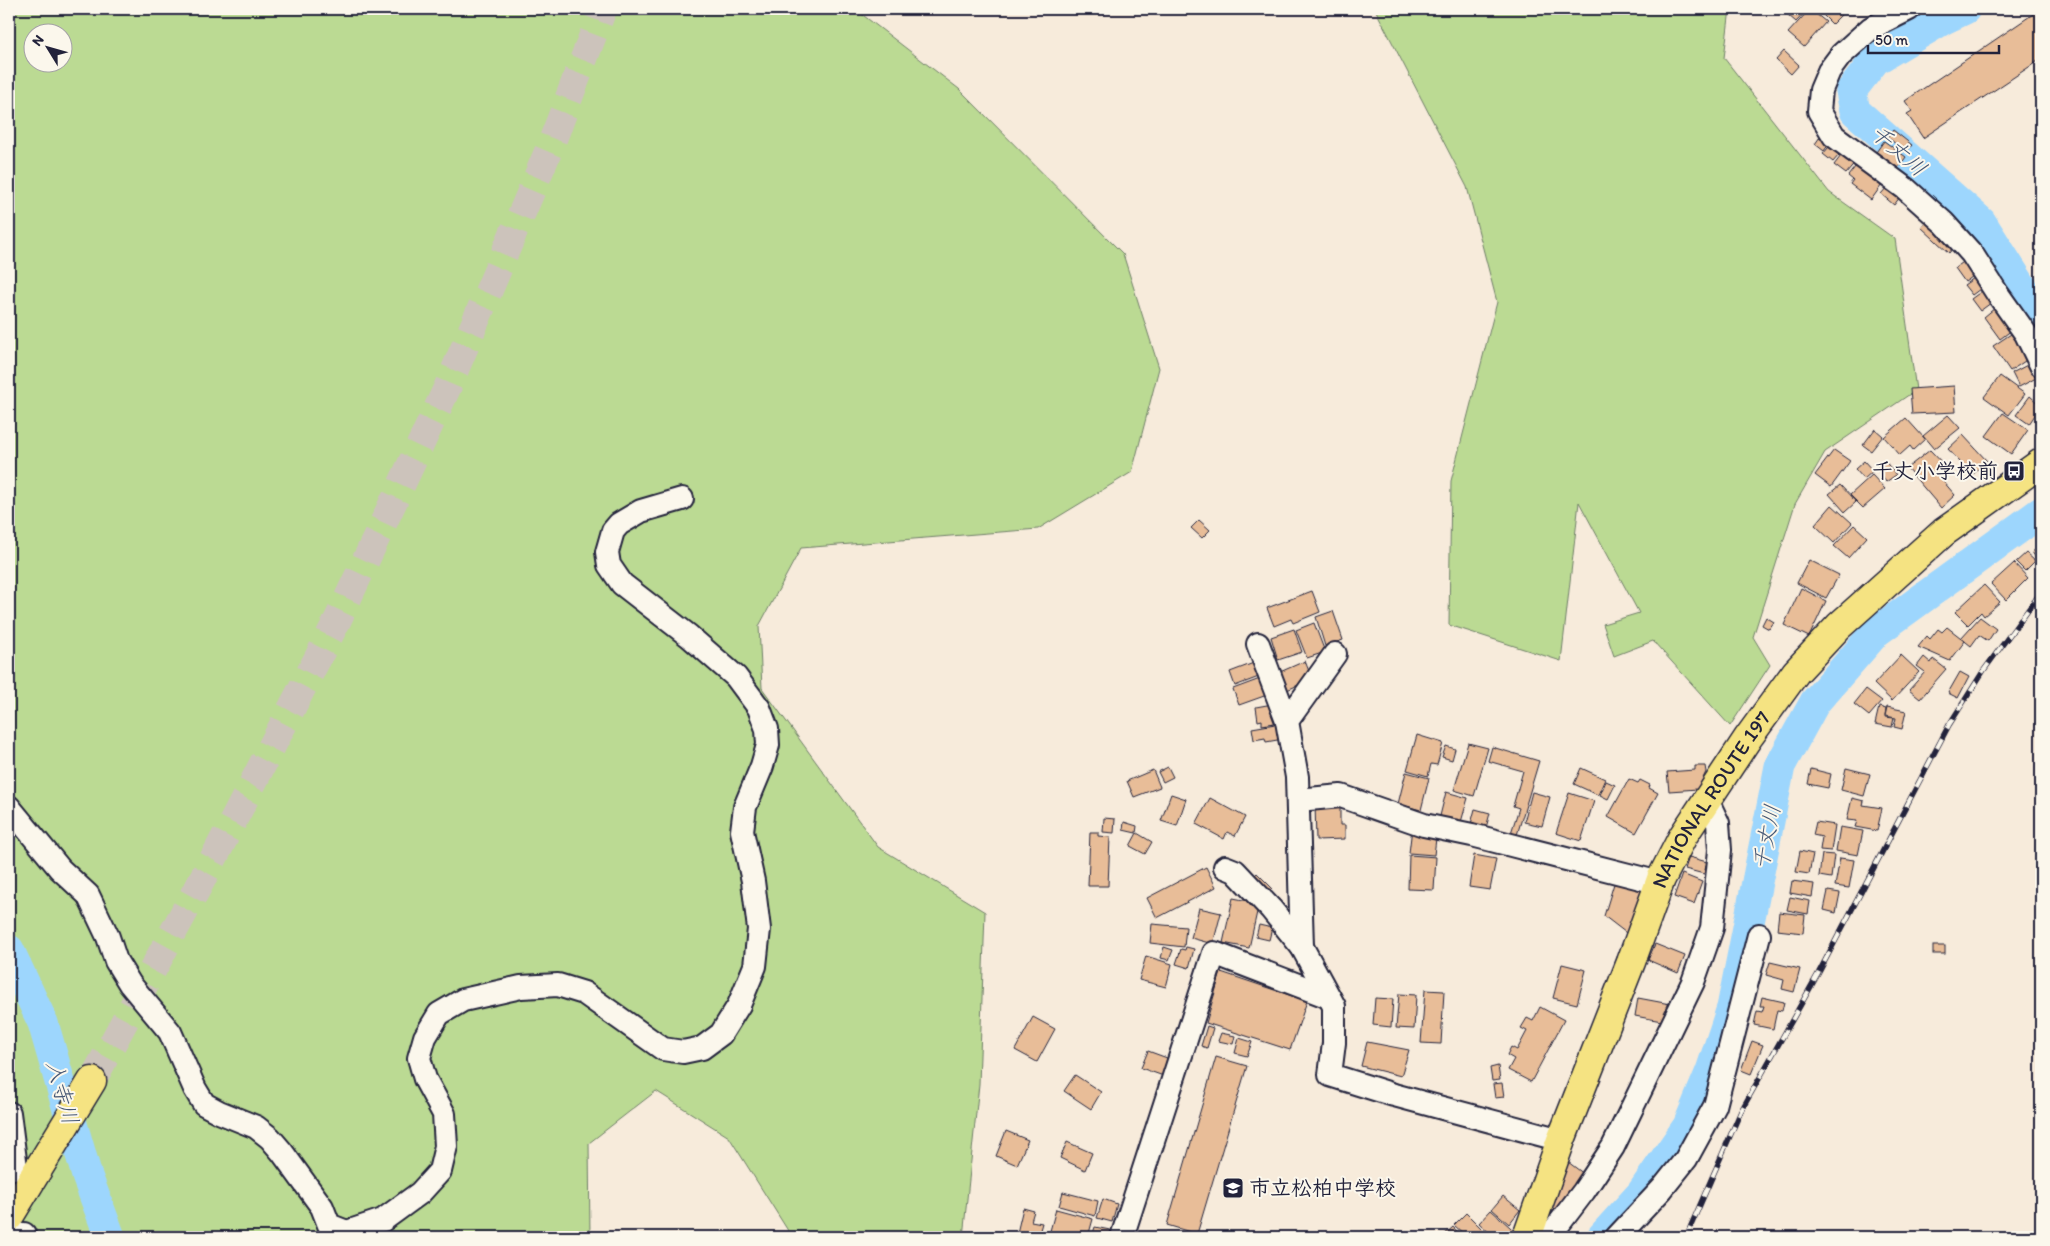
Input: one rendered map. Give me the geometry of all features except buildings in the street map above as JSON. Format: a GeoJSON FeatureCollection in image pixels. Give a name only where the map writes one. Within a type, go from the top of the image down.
{"type":"FeatureCollection","features":[{"type":"Feature","properties":{"kind":"highway","name":"NATIONAL ROUTE 197"},"geometry":{"type":"LineString","coordinates":[[1526,1237],[1561,1140],[1660,883],[1683,836],[1748,738],[1796,672],[1839,626],[1944,532],[2041,463]]}},
{"type":"Feature","properties":{"kind":"highway"},"geometry":{"type":"LineString","coordinates":[[19,1229],[28,1168],[76,1107],[92,1081]]}},
{"type":"Feature","properties":{"kind":"street"},"geometry":{"type":"LineString","coordinates":[[1909,9],[1886,14],[1859,36],[1841,55],[1829,72],[1821,90],[1819,111],[1834,136],[1906,189],[1944,223],[1972,254],[2026,334],[2041,365]]}},
{"type":"Feature","properties":{"kind":"street"},"geometry":{"type":"LineString","coordinates":[[9,807],[60,869],[88,895],[108,937],[116,961],[130,984],[170,1032],[195,1090],[204,1104],[256,1127],[270,1138],[322,1207],[329,1225],[347,1232],[384,1220],[420,1193],[440,1171],[446,1146],[444,1114],[425,1079],[419,1058],[425,1037],[439,1014],[463,1000],[521,987],[558,985],[584,993],[663,1049],[683,1052],[702,1048],[721,1034],[739,1005],[754,966],[759,928],[753,881],[742,832],[745,807],[762,766],[768,745],[767,729],[759,708],[736,677],[690,636],[622,584],[609,565],[607,552],[613,531],[619,524],[641,511],[682,498]]}},
{"type":"Feature","properties":{"kind":"street"},"geometry":{"type":"LineString","coordinates":[[1258,644],[1287,721],[1296,777],[1302,948]]}},
{"type":"Feature","properties":{"kind":"street"},"geometry":{"type":"LineString","coordinates":[[1287,721],[1335,654]]}},
{"type":"Feature","properties":{"kind":"street"},"geometry":{"type":"LineString","coordinates":[[1298,800],[1342,796],[1424,825],[1472,835],[1660,883]]}},
{"type":"Feature","properties":{"kind":"street"},"geometry":{"type":"LineString","coordinates":[[1549,1237],[1584,1191],[1613,1147],[1693,982],[1712,928],[1720,850],[1718,823],[1707,800]]}},
{"type":"Feature","properties":{"kind":"street"},"geometry":{"type":"LineString","coordinates":[[1225,867],[1235,871],[1271,909],[1302,948],[1334,1006],[1334,1043],[1330,1075],[1394,1095],[1561,1140]]}},
{"type":"Feature","properties":{"kind":"street"},"geometry":{"type":"LineString","coordinates":[[1617,1237],[1686,1159],[1715,1106],[1759,935]]}},
{"type":"Feature","properties":{"kind":"street"},"geometry":{"type":"LineString","coordinates":[[1122,1237],[1214,953],[1329,997]]}},
{"type":"Feature","properties":{"kind":"street"},"geometry":{"type":"LineString","coordinates":[[9,1113],[28,1168]]}},
{"type":"Feature","properties":{"kind":"green space"},"geometry":{"type":"Polygon","coordinates":[[[9,9],[855,9],[959,89],[1123,254],[1159,368],[1132,472],[1038,529],[801,548],[759,626],[762,688],[878,847],[985,912],[979,1084],[963,1237],[792,1237],[729,1137],[656,1091],[589,1143],[590,1237],[9,1237],[9,9]]]}},
{"type":"Feature","properties":{"kind":"green space"},"geometry":{"type":"Polygon","coordinates":[[[1375,9],[1730,9],[1724,58],[1829,192],[1895,239],[1916,390],[1825,452],[1795,504],[1753,637],[1770,665],[1730,726],[1653,641],[1614,656],[1603,624],[1639,613],[1579,502],[1561,661],[1449,625],[1451,481],[1497,302],[1467,187],[1375,9]]]}},
{"type":"Feature","properties":{"kind":"waterway","name":"千丈川"},"geometry":{"type":"LineString","coordinates":[[1965,9],[1944,19],[1875,60],[1851,91],[1855,111],[1981,222],[2041,317]]}},
{"type":"Feature","properties":{"kind":"waterway","name":"千丈川"},"geometry":{"type":"LineString","coordinates":[[1602,1237],[1641,1194],[1688,1126],[1711,1071],[1732,1008],[1780,766],[1815,702],[1876,632],[2041,512]]}},
{"type":"Feature","properties":{"kind":"waterway","name":"入寺川"},"geometry":{"type":"LineString","coordinates":[[9,950],[43,1023],[87,1176],[110,1237]]}},
{"type":"Feature","properties":{"kind":"tunnel"},"geometry":{"type":"LineString","coordinates":[[92,1081],[217,852],[338,619],[448,386],[550,147],[603,9]]}},
{"type":"Feature","properties":{"kind":"railway"},"geometry":{"type":"LineString","coordinates":[[1686,1237],[1741,1111],[1818,974],[1949,725],[1984,670],[2041,592]]}},
{"type":"Feature","properties":{"kind":"place","name":"千丈小学校前"},"geometry":{"type":"Point","coordinates":[2014,471]}},
{"type":"Feature","properties":{"kind":"place","name":"市立松柏中学校"},"geometry":{"type":"Point","coordinates":[1233,1188]}}]}
